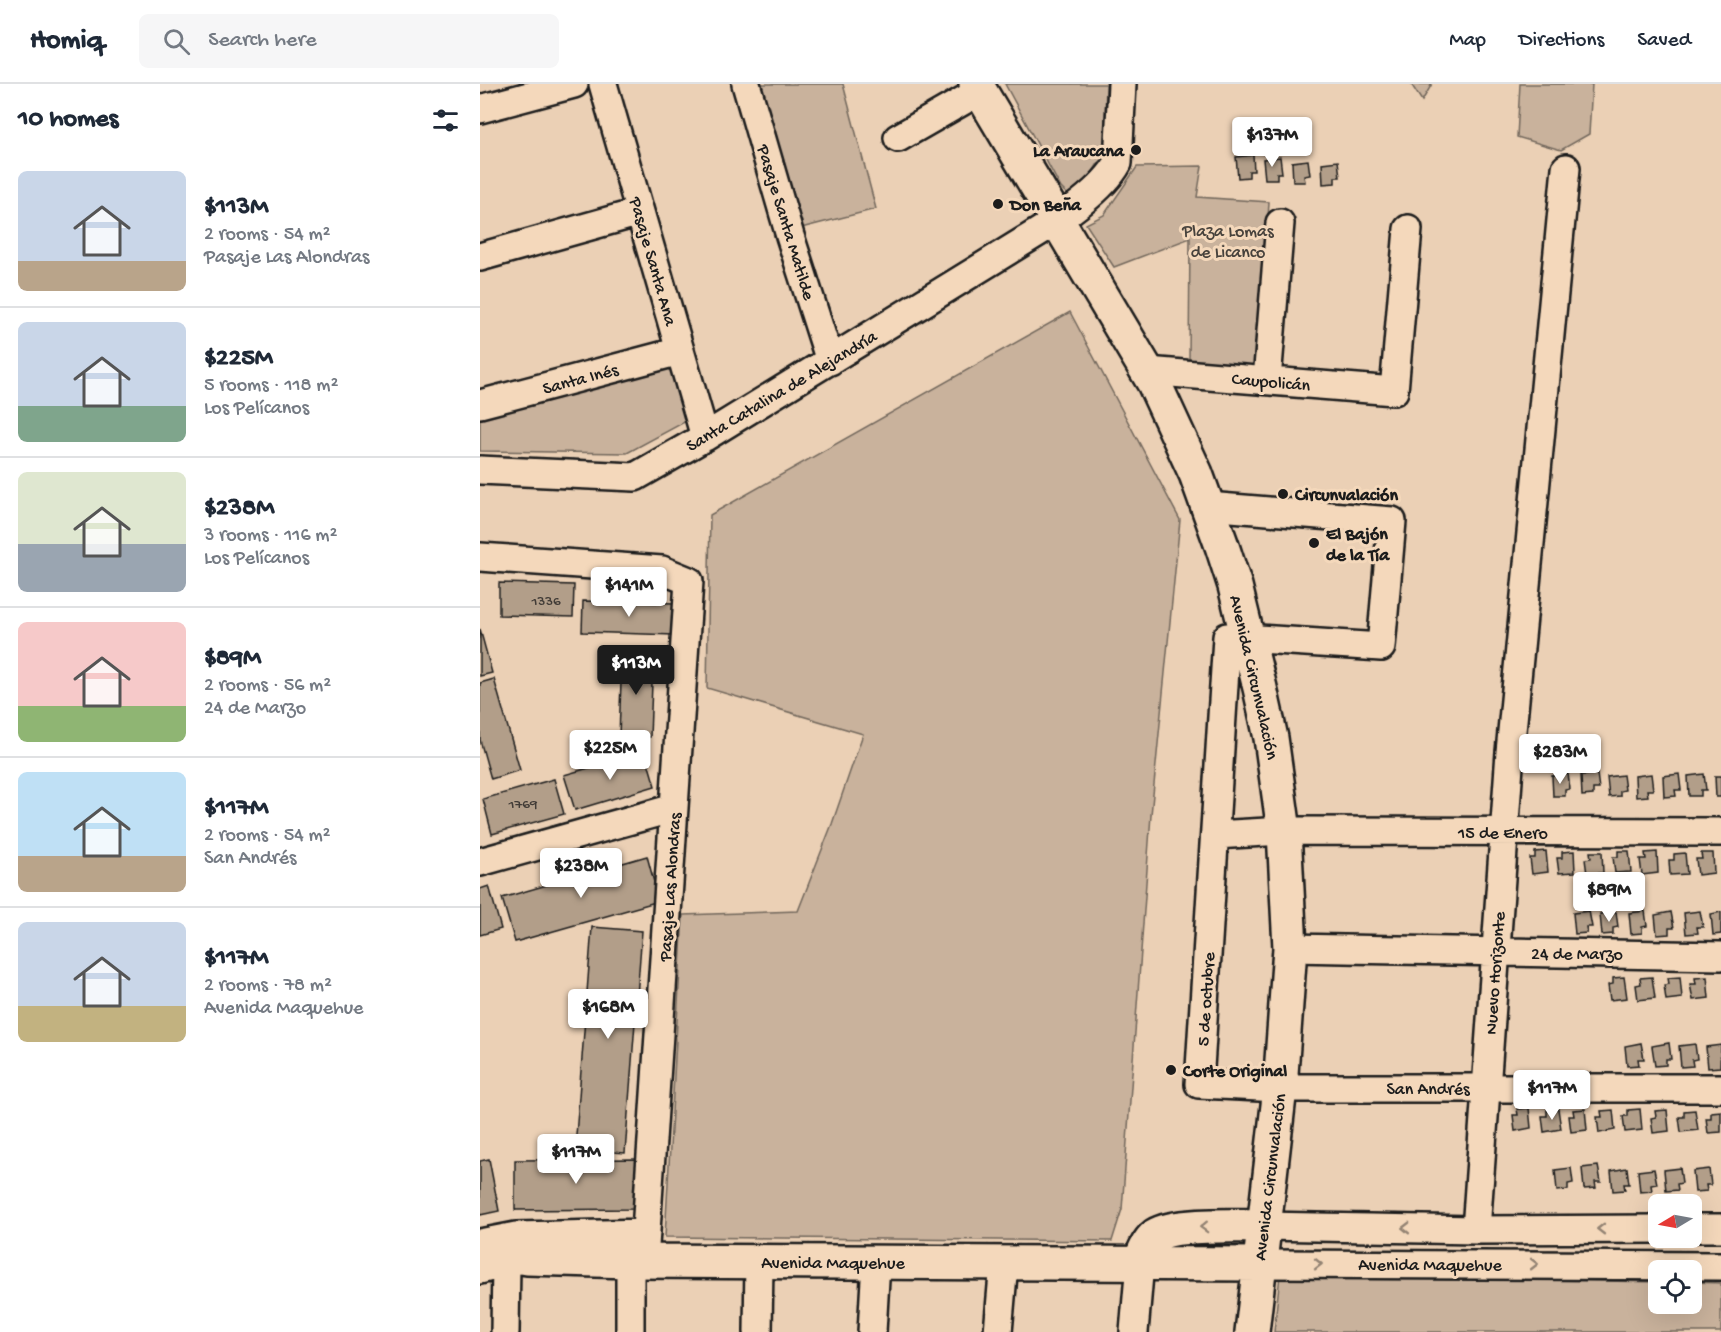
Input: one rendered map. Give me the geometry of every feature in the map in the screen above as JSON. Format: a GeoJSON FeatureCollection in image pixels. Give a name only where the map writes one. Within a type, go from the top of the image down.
{"type":"FeatureCollection","features":[{"type":"Feature","properties":{"kind":"main road","name":"Avenida Circunvalación"},"geometry":{"type":"LineString","coordinates":[[978,87],[1147,371],[1196,474],[1235,586],[1237,637],[1271,738],[1284,831],[1290,948],[1280,1088],[1251,1332]]}},
{"type":"Feature","properties":{"kind":"main road","name":"Avenida Maquehue"},"geometry":{"type":"LineString","coordinates":[[1140,1263],[1146,1246],[1156,1235],[1165,1232],[1180,1228],[1262,1226]]}},
{"type":"Feature","properties":{"kind":"main road","name":"Avenida Maquehue"},"geometry":{"type":"LineString","coordinates":[[497,1256],[640,1252],[759,1262],[1259,1264]]}},
{"type":"Feature","properties":{"kind":"street"},"geometry":{"type":"LineString","coordinates":[[480,109],[574,84]]}},
{"type":"Feature","properties":{"kind":"street","name":"Pasaje Santa Ana"},"geometry":{"type":"LineString","coordinates":[[603,84],[705,437]]}},
{"type":"Feature","properties":{"kind":"street","name":"Pasaje Santa Matilde"},"geometry":{"type":"LineString","coordinates":[[746,84],[830,361]]}},
{"type":"Feature","properties":{"kind":"street","name":"Santa Catalina de Alejandría"},"geometry":{"type":"LineString","coordinates":[[480,470],[635,477],[705,437],[1058,220],[1113,172],[1118,163],[1122,84]]}},
{"type":"Feature","properties":{"kind":"street"},"geometry":{"type":"LineString","coordinates":[[898,138],[978,87]]}},
{"type":"Feature","properties":{"kind":"street","name":"Nuevo Horizonte"},"geometry":{"type":"LineString","coordinates":[[1476,1230],[1510,752],[1566,168]]}},
{"type":"Feature","properties":{"kind":"street"},"geometry":{"type":"LineString","coordinates":[[480,257],[640,212]]}},
{"type":"Feature","properties":{"kind":"street"},"geometry":{"type":"LineString","coordinates":[[1267,380],[1280,223]]}},
{"type":"Feature","properties":{"kind":"street","name":"Caupolicán"},"geometry":{"type":"LineString","coordinates":[[1147,371],[1394,391],[1408,229]]}},
{"type":"Feature","properties":{"kind":"street","name":"Santa Inés"},"geometry":{"type":"LineString","coordinates":[[480,404],[680,351]]}},
{"type":"Feature","properties":{"kind":"street"},"geometry":{"type":"LineString","coordinates":[[1207,506],[1392,521],[1382,647],[1237,637]]}},
{"type":"Feature","properties":{"kind":"street","name":"Pasaje Las Alondras"},"geometry":{"type":"LineString","coordinates":[[480,557],[662,570],[689,581],[675,807],[640,1252],[630,1332]]}},
{"type":"Feature","properties":{"kind":"street","name":"5 de octubre"},"geometry":{"type":"LineString","coordinates":[[1237,637],[1215,835],[1199,1084],[1280,1088]]}},
{"type":"Feature","properties":{"kind":"street"},"geometry":{"type":"LineString","coordinates":[[481,859],[675,807]]}},
{"type":"Feature","properties":{"kind":"street"},"geometry":{"type":"LineString","coordinates":[[1215,835],[1284,831]]}},
{"type":"Feature","properties":{"kind":"street","name":"15 de Enero"},"geometry":{"type":"LineString","coordinates":[[1284,831],[1721,832]]}},
{"type":"Feature","properties":{"kind":"street","name":"24 de Marzo"},"geometry":{"type":"LineString","coordinates":[[1290,948],[1721,956]]}},
{"type":"Feature","properties":{"kind":"street","name":"San Andrés"},"geometry":{"type":"LineString","coordinates":[[1280,1088],[1721,1088]]}},
{"type":"Feature","properties":{"kind":"street","name":"Avenida Maquehue"},"geometry":{"type":"LineString","coordinates":[[1262,1226],[1476,1230],[1648,1229]]}},
{"type":"Feature","properties":{"kind":"street","name":"Avenida Maquehue"},"geometry":{"type":"LineString","coordinates":[[497,1256],[516,1236],[640,1252]]}},
{"type":"Feature","properties":{"kind":"street"},"geometry":{"type":"LineString","coordinates":[[497,1256],[505,1332]]}},
{"type":"Feature","properties":{"kind":"street"},"geometry":{"type":"LineString","coordinates":[[758,1332],[759,1262]]}},
{"type":"Feature","properties":{"kind":"street"},"geometry":{"type":"LineString","coordinates":[[872,1332],[876,1262]]}},
{"type":"Feature","properties":{"kind":"street"},"geometry":{"type":"LineString","coordinates":[[998,1332],[1004,1263]]}},
{"type":"Feature","properties":{"kind":"street"},"geometry":{"type":"LineString","coordinates":[[1134,1332],[1140,1263]]}},
{"type":"Feature","properties":{"kind":"street","name":"Avenida Maquehue"},"geometry":{"type":"LineString","coordinates":[[1259,1264],[1721,1266]]}},
{"type":"Feature","properties":{"kind":"green space"},"geometry":{"type":"Polygon","coordinates":[[[751,84],[843,84],[876,209],[793,230],[751,84]]]}},
{"type":"Feature","properties":{"kind":"green space"},"geometry":{"type":"Polygon","coordinates":[[[1005,84],[1106,84],[1104,145],[1101,159],[1074,201],[1061,188],[1005,84]]]}},
{"type":"Feature","properties":{"kind":"green space"},"geometry":{"type":"Polygon","coordinates":[[[1411,84],[1432,84],[1422,101],[1411,84]]]}},
{"type":"Feature","properties":{"kind":"green space"},"geometry":{"type":"Polygon","coordinates":[[[1520,84],[1592,84],[1589,134],[1561,150],[1517,137],[1520,84]]]}},
{"type":"Feature","properties":{"kind":"green space","name":"Plaza Lomas de Licanco"},"geometry":{"type":"Polygon","coordinates":[[[1202,166],[1197,197],[1269,202],[1259,368],[1189,363],[1190,238],[1114,267],[1086,224],[1104,215],[1137,167],[1202,166]]]}},
{"type":"Feature","properties":{"kind":"green space"},"geometry":{"type":"Polygon","coordinates":[[[1070,312],[1180,520],[1151,815],[1122,1209],[1112,1241],[665,1237],[683,915],[798,911],[832,824],[863,734],[707,688],[710,515],[1070,312]]]}},
{"type":"Feature","properties":{"kind":"green space"},"geometry":{"type":"Polygon","coordinates":[[[674,361],[692,418],[627,453],[480,451],[480,414],[674,361]]]}},
{"type":"Feature","properties":{"kind":"green space"},"geometry":{"type":"Polygon","coordinates":[[[1280,1275],[1648,1282],[1648,1314],[1702,1314],[1702,1282],[1721,1283],[1721,1332],[1274,1332],[1280,1275]]]}},
{"type":"Feature","properties":{"kind":"building"},"geometry":{"type":"Polygon","coordinates":[[[1253,155],[1254,171],[1249,171],[1249,177],[1238,178],[1236,157],[1253,155]]]}},
{"type":"Feature","properties":{"kind":"building"},"geometry":{"type":"Polygon","coordinates":[[[1280,157],[1282,173],[1277,173],[1277,179],[1265,179],[1263,159],[1280,157]]]}},
{"type":"Feature","properties":{"kind":"building"},"geometry":{"type":"Polygon","coordinates":[[[1308,160],[1310,175],[1304,176],[1305,182],[1293,182],[1292,162],[1308,160]]]}},
{"type":"Feature","properties":{"kind":"building"},"geometry":{"type":"Polygon","coordinates":[[[1338,161],[1340,177],[1335,177],[1335,183],[1323,184],[1322,163],[1338,161]]]}},
{"type":"Feature","properties":{"kind":"building"},"geometry":{"type":"Polygon","coordinates":[[[499,583],[574,585],[573,617],[499,615],[499,583]]]}},
{"type":"Feature","properties":{"kind":"building"},"geometry":{"type":"Polygon","coordinates":[[[583,601],[676,603],[675,635],[582,632],[583,601]]]}},
{"type":"Feature","properties":{"kind":"building"},"geometry":{"type":"Polygon","coordinates":[[[480,629],[492,673],[480,676],[480,629]]]}},
{"type":"Feature","properties":{"kind":"building"},"geometry":{"type":"Polygon","coordinates":[[[622,655],[653,656],[650,737],[619,736],[622,655]]]}},
{"type":"Feature","properties":{"kind":"building"},"geometry":{"type":"Polygon","coordinates":[[[494,679],[520,770],[491,779],[480,740],[480,683],[494,679]]]}},
{"type":"Feature","properties":{"kind":"building"},"geometry":{"type":"Polygon","coordinates":[[[645,752],[655,786],[575,810],[564,775],[645,752]]]}},
{"type":"Feature","properties":{"kind":"building"},"geometry":{"type":"Polygon","coordinates":[[[1568,774],[1570,789],[1565,790],[1565,796],[1553,796],[1552,776],[1568,774]]]}},
{"type":"Feature","properties":{"kind":"building"},"geometry":{"type":"Polygon","coordinates":[[[1597,774],[1599,789],[1593,789],[1593,795],[1582,796],[1581,775],[1597,774]]]}},
{"type":"Feature","properties":{"kind":"building"},"geometry":{"type":"Polygon","coordinates":[[[1651,774],[1653,790],[1647,790],[1648,796],[1636,797],[1635,776],[1651,774]]]}},
{"type":"Feature","properties":{"kind":"building"},"geometry":{"type":"Polygon","coordinates":[[[1679,774],[1681,790],[1675,790],[1676,796],[1664,797],[1663,776],[1679,774]]]}},
{"type":"Feature","properties":{"kind":"building"},"geometry":{"type":"Polygon","coordinates":[[[1704,774],[1706,790],[1701,790],[1701,796],[1689,796],[1688,776],[1704,774]]]}},
{"type":"Feature","properties":{"kind":"building"},"geometry":{"type":"Polygon","coordinates":[[[1623,775],[1625,790],[1620,791],[1620,796],[1609,797],[1607,777],[1623,775]]]}},
{"type":"Feature","properties":{"kind":"building"},"geometry":{"type":"Polygon","coordinates":[[[1715,776],[1721,776],[1721,797],[1716,797],[1715,776]]]}},
{"type":"Feature","properties":{"kind":"building"},"geometry":{"type":"Polygon","coordinates":[[[554,779],[564,814],[492,834],[483,799],[554,779]]]}},
{"type":"Feature","properties":{"kind":"building"},"geometry":{"type":"Polygon","coordinates":[[[1546,851],[1548,872],[1532,874],[1530,858],[1535,858],[1535,852],[1546,851]]]}},
{"type":"Feature","properties":{"kind":"building"},"geometry":{"type":"Polygon","coordinates":[[[1574,851],[1575,872],[1559,873],[1557,858],[1562,858],[1562,852],[1574,851]]]}},
{"type":"Feature","properties":{"kind":"building"},"geometry":{"type":"Polygon","coordinates":[[[1618,851],[1629,851],[1631,872],[1615,873],[1613,857],[1618,857],[1618,851]]]}},
{"type":"Feature","properties":{"kind":"building"},"geometry":{"type":"Polygon","coordinates":[[[1590,852],[1602,852],[1603,873],[1587,874],[1585,859],[1591,858],[1590,852]]]}},
{"type":"Feature","properties":{"kind":"building"},"geometry":{"type":"Polygon","coordinates":[[[1657,852],[1658,873],[1642,875],[1640,859],[1646,859],[1645,853],[1657,852]]]}},
{"type":"Feature","properties":{"kind":"building"},"geometry":{"type":"Polygon","coordinates":[[[1685,853],[1687,874],[1670,875],[1669,860],[1674,860],[1674,854],[1685,853]]]}},
{"type":"Feature","properties":{"kind":"building"},"geometry":{"type":"Polygon","coordinates":[[[1701,853],[1713,853],[1714,873],[1698,875],[1696,859],[1702,859],[1701,853]]]}},
{"type":"Feature","properties":{"kind":"building"},"geometry":{"type":"Polygon","coordinates":[[[647,856],[659,901],[515,942],[502,898],[647,856]]]}},
{"type":"Feature","properties":{"kind":"building"},"geometry":{"type":"Polygon","coordinates":[[[489,886],[501,929],[480,935],[480,889],[489,886]]]}},
{"type":"Feature","properties":{"kind":"building"},"geometry":{"type":"Polygon","coordinates":[[[1589,911],[1592,927],[1586,927],[1587,933],[1575,934],[1573,913],[1589,911]]]}},
{"type":"Feature","properties":{"kind":"building"},"geometry":{"type":"Polygon","coordinates":[[[1645,911],[1647,926],[1642,927],[1642,933],[1631,934],[1629,913],[1645,911]]]}},
{"type":"Feature","properties":{"kind":"building"},"geometry":{"type":"Polygon","coordinates":[[[1700,911],[1703,927],[1697,927],[1698,933],[1686,934],[1684,913],[1700,911]]]}},
{"type":"Feature","properties":{"kind":"building"},"geometry":{"type":"Polygon","coordinates":[[[1616,912],[1618,927],[1613,928],[1613,934],[1602,935],[1600,914],[1616,912]]]}},
{"type":"Feature","properties":{"kind":"building"},"geometry":{"type":"Polygon","coordinates":[[[1671,912],[1674,928],[1669,928],[1669,934],[1657,935],[1655,915],[1671,912]]]}},
{"type":"Feature","properties":{"kind":"building"},"geometry":{"type":"Polygon","coordinates":[[[1721,912],[1721,934],[1713,935],[1711,914],[1721,912]]]}},
{"type":"Feature","properties":{"kind":"building"},"geometry":{"type":"Polygon","coordinates":[[[592,927],[642,931],[625,1153],[575,1149],[592,927]]]}},
{"type":"Feature","properties":{"kind":"building"},"geometry":{"type":"Polygon","coordinates":[[[1624,977],[1627,998],[1610,1000],[1608,985],[1613,984],[1613,978],[1624,977]]]}},
{"type":"Feature","properties":{"kind":"building"},"geometry":{"type":"Polygon","coordinates":[[[1652,977],[1655,998],[1638,1000],[1636,985],[1641,984],[1640,978],[1652,977]]]}},
{"type":"Feature","properties":{"kind":"building"},"geometry":{"type":"Polygon","coordinates":[[[1680,977],[1682,998],[1666,1000],[1664,985],[1669,984],[1668,978],[1680,977]]]}},
{"type":"Feature","properties":{"kind":"building"},"geometry":{"type":"Polygon","coordinates":[[[1707,977],[1709,998],[1693,1000],[1690,984],[1696,984],[1695,978],[1707,977]]]}},
{"type":"Feature","properties":{"kind":"building"},"geometry":{"type":"Polygon","coordinates":[[[1641,1043],[1644,1059],[1638,1059],[1639,1065],[1627,1066],[1625,1046],[1641,1043]]]}},
{"type":"Feature","properties":{"kind":"building"},"geometry":{"type":"Polygon","coordinates":[[[1669,1043],[1671,1059],[1666,1059],[1666,1065],[1655,1066],[1652,1046],[1669,1043]]]}},
{"type":"Feature","properties":{"kind":"building"},"geometry":{"type":"Polygon","coordinates":[[[1695,1044],[1697,1059],[1692,1060],[1693,1066],[1681,1067],[1679,1046],[1695,1044]]]}},
{"type":"Feature","properties":{"kind":"building"},"geometry":{"type":"Polygon","coordinates":[[[1721,1045],[1720,1067],[1708,1068],[1706,1047],[1721,1045]]]}},
{"type":"Feature","properties":{"kind":"building"},"geometry":{"type":"Polygon","coordinates":[[[1529,1108],[1531,1128],[1515,1131],[1513,1115],[1518,1115],[1517,1109],[1529,1108]]]}},
{"type":"Feature","properties":{"kind":"building"},"geometry":{"type":"Polygon","coordinates":[[[1558,1109],[1561,1129],[1544,1132],[1542,1116],[1547,1116],[1547,1110],[1558,1109]]]}},
{"type":"Feature","properties":{"kind":"building"},"geometry":{"type":"Polygon","coordinates":[[[1585,1109],[1587,1130],[1571,1132],[1569,1116],[1574,1116],[1573,1110],[1585,1109]]]}},
{"type":"Feature","properties":{"kind":"building"},"geometry":{"type":"Polygon","coordinates":[[[1640,1109],[1642,1130],[1625,1132],[1623,1116],[1628,1116],[1628,1110],[1640,1109]]]}},
{"type":"Feature","properties":{"kind":"building"},"geometry":{"type":"Polygon","coordinates":[[[1613,1110],[1615,1130],[1599,1133],[1597,1117],[1602,1117],[1601,1111],[1613,1110]]]}},
{"type":"Feature","properties":{"kind":"building"},"geometry":{"type":"Polygon","coordinates":[[[1667,1110],[1669,1131],[1653,1133],[1651,1118],[1656,1117],[1655,1111],[1667,1110]]]}},
{"type":"Feature","properties":{"kind":"building"},"geometry":{"type":"Polygon","coordinates":[[[1695,1110],[1698,1130],[1681,1132],[1679,1117],[1684,1117],[1684,1111],[1695,1110]]]}},
{"type":"Feature","properties":{"kind":"building"},"geometry":{"type":"Polygon","coordinates":[[[1721,1111],[1721,1132],[1708,1133],[1706,1118],[1711,1118],[1711,1112],[1721,1111]]]}},
{"type":"Feature","properties":{"kind":"building"},"geometry":{"type":"Polygon","coordinates":[[[489,1159],[499,1211],[480,1215],[480,1161],[489,1159]]]}},
{"type":"Feature","properties":{"kind":"building"},"geometry":{"type":"Polygon","coordinates":[[[637,1159],[638,1209],[515,1210],[515,1160],[637,1159]]]}},
{"type":"Feature","properties":{"kind":"building"},"geometry":{"type":"Polygon","coordinates":[[[1598,1166],[1601,1182],[1595,1182],[1596,1188],[1584,1189],[1582,1168],[1598,1166]]]}},
{"type":"Feature","properties":{"kind":"building"},"geometry":{"type":"Polygon","coordinates":[[[1571,1168],[1573,1183],[1568,1184],[1568,1190],[1557,1191],[1555,1170],[1571,1168]]]}},
{"type":"Feature","properties":{"kind":"building"},"geometry":{"type":"Polygon","coordinates":[[[1627,1168],[1629,1184],[1624,1184],[1625,1190],[1613,1191],[1611,1171],[1627,1168]]]}},
{"type":"Feature","properties":{"kind":"building"},"geometry":{"type":"Polygon","coordinates":[[[1680,1168],[1682,1183],[1677,1184],[1678,1190],[1666,1191],[1664,1170],[1680,1168]]]}},
{"type":"Feature","properties":{"kind":"building"},"geometry":{"type":"Polygon","coordinates":[[[1654,1169],[1657,1184],[1651,1185],[1652,1191],[1640,1192],[1638,1171],[1654,1169]]]}},
{"type":"Feature","properties":{"kind":"building"},"geometry":{"type":"Polygon","coordinates":[[[1709,1169],[1711,1185],[1706,1185],[1707,1191],[1695,1192],[1693,1171],[1709,1169]]]}},
{"type":"Feature","properties":{"kind":"place","name":"La Araucana"},"geometry":{"type":"Point","coordinates":[1136,150]}},
{"type":"Feature","properties":{"kind":"place","name":"Don Beña"},"geometry":{"type":"Point","coordinates":[998,204]}},
{"type":"Feature","properties":{"kind":"place","name":"Circunvalación"},"geometry":{"type":"Point","coordinates":[1283,494]}},
{"type":"Feature","properties":{"kind":"place","name":"El Bajón de la Tía"},"geometry":{"type":"Point","coordinates":[1314,543]}},
{"type":"Feature","properties":{"kind":"place","name":"Corte Original"},"geometry":{"type":"Point","coordinates":[1171,1070]}}]}
